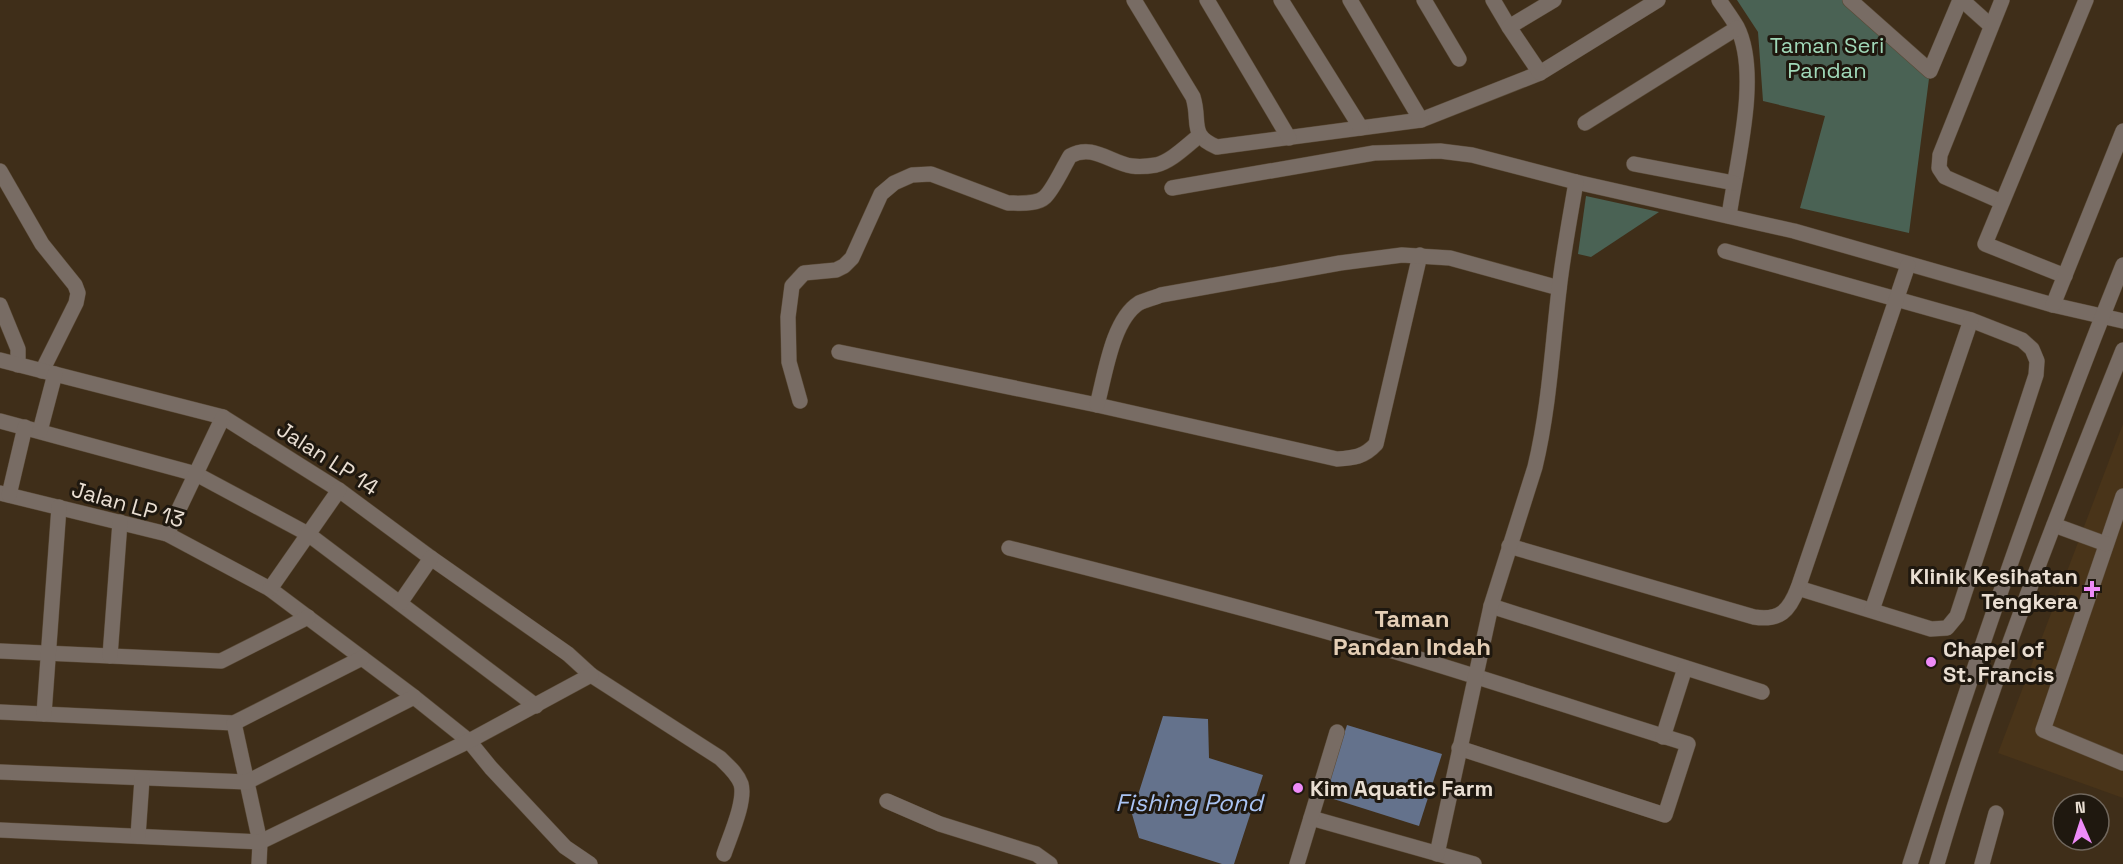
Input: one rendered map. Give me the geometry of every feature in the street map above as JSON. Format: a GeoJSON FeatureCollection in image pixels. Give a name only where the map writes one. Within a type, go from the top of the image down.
{"type":"FeatureCollection","features":[{"type":"Feature","properties":{"kind":"street"},"geometry":{"type":"LineString","coordinates":[[1134,0],[1192,97],[1196,107],[1199,136],[1206,143],[1217,147],[1421,120],[1540,73],[1658,0]]}},
{"type":"Feature","properties":{"kind":"street"},"geometry":{"type":"LineString","coordinates":[[1207,0],[1289,138]]}},
{"type":"Feature","properties":{"kind":"street"},"geometry":{"type":"LineString","coordinates":[[1281,0],[1361,128]]}},
{"type":"Feature","properties":{"kind":"street"},"geometry":{"type":"LineString","coordinates":[[1350,0],[1421,120]]}},
{"type":"Feature","properties":{"kind":"street"},"geometry":{"type":"LineString","coordinates":[[1424,0],[1459,59]]}},
{"type":"Feature","properties":{"kind":"street"},"geometry":{"type":"LineString","coordinates":[[1493,0],[1540,73]]}},
{"type":"Feature","properties":{"kind":"street"},"geometry":{"type":"LineString","coordinates":[[1509,27],[1554,0]]}},
{"type":"Feature","properties":{"kind":"street"},"geometry":{"type":"LineString","coordinates":[[1719,0],[1737,28],[1744,48],[1747,68],[1745,115],[1729,216]]}},
{"type":"Feature","properties":{"kind":"street"},"geometry":{"type":"LineString","coordinates":[[1850,0],[1930,71],[1961,0],[1991,26]]}},
{"type":"Feature","properties":{"kind":"street"},"geometry":{"type":"LineString","coordinates":[[2002,0],[1940,155],[1939,168],[1945,177],[2002,202]]}},
{"type":"Feature","properties":{"kind":"street"},"geometry":{"type":"LineString","coordinates":[[2065,276],[1985,244],[2086,0]]}},
{"type":"Feature","properties":{"kind":"street"},"geometry":{"type":"LineString","coordinates":[[1585,123],[1737,28]]}},
{"type":"Feature","properties":{"kind":"street"},"geometry":{"type":"LineString","coordinates":[[2053,305],[2123,131]]}},
{"type":"Feature","properties":{"kind":"street"},"geometry":{"type":"LineString","coordinates":[[800,401],[789,362],[788,317],[792,286],[804,273],[836,270],[852,258],[881,194],[894,183],[912,175],[931,174],[1008,203],[1022,204],[1045,197],[1070,156],[1076,153],[1094,152],[1132,166],[1156,165],[1199,136]]}},
{"type":"Feature","properties":{"kind":"street"},"geometry":{"type":"LineString","coordinates":[[1172,188],[1374,153],[1440,151],[1472,155],[1576,182],[1794,231],[2053,305],[2123,321]]}},
{"type":"Feature","properties":{"kind":"street"},"geometry":{"type":"LineString","coordinates":[[1634,164],[1734,183]]}},
{"type":"Feature","properties":{"kind":"street"},"geometry":{"type":"LineString","coordinates":[[0,171],[42,244],[71,278],[78,293],[48,372],[40,431]]}},
{"type":"Feature","properties":{"kind":"street"},"geometry":{"type":"LineString","coordinates":[[1437,854],[1474,675],[1491,606],[1541,444],[1559,288],[1576,182]]}},
{"type":"Feature","properties":{"kind":"street"},"geometry":{"type":"LineString","coordinates":[[1725,251],[1971,320],[2022,340],[2032,349],[2037,361],[2036,375],[1957,616],[1947,628],[1931,629],[1798,588]]}},
{"type":"Feature","properties":{"kind":"street"},"geometry":{"type":"LineString","coordinates":[[1097,405],[1117,332],[1125,317],[1138,304],[1161,295],[1340,263],[1402,255],[1449,258],[1559,288]]}},
{"type":"Feature","properties":{"kind":"street"},"geometry":{"type":"LineString","coordinates":[[839,352],[1097,405],[1337,459],[1352,458],[1366,454],[1376,444],[1420,255]]}},
{"type":"Feature","properties":{"kind":"street"},"geometry":{"type":"LineString","coordinates":[[1509,546],[1754,617],[1765,619],[1776,617],[1785,611],[1792,603],[1798,588],[1908,265]]}},
{"type":"Feature","properties":{"kind":"street"},"geometry":{"type":"LineString","coordinates":[[1910,864],[1973,670],[2040,478],[2123,265]]}},
{"type":"Feature","properties":{"kind":"street"},"geometry":{"type":"LineString","coordinates":[[0,305],[18,350],[18,365]]}},
{"type":"Feature","properties":{"kind":"street"},"geometry":{"type":"LineString","coordinates":[[1872,610],[1971,320]]}},
{"type":"Feature","properties":{"kind":"street"},"geometry":{"type":"LineString","coordinates":[[1937,864],[1996,677],[2123,350]]}},
{"type":"Feature","properties":{"kind":"street","name":"Jalan LP 14"},"geometry":{"type":"LineString","coordinates":[[0,360],[223,417],[339,490],[568,654],[591,675],[720,758],[734,771],[741,784],[743,796],[724,854]]}},
{"type":"Feature","properties":{"kind":"street"},"geometry":{"type":"LineString","coordinates":[[167,534],[223,417]]}},
{"type":"Feature","properties":{"kind":"street"},"geometry":{"type":"LineString","coordinates":[[0,421],[196,474],[308,534],[536,706]]}},
{"type":"Feature","properties":{"kind":"street"},"geometry":{"type":"LineString","coordinates":[[5,494],[25,427]]}},
{"type":"Feature","properties":{"kind":"street"},"geometry":{"type":"LineString","coordinates":[[270,589],[339,490]]}},
{"type":"Feature","properties":{"kind":"street","name":"Jalan LP 13"},"geometry":{"type":"LineString","coordinates":[[5,494],[167,534],[270,589],[469,741],[491,768],[565,847],[590,864]]}},
{"type":"Feature","properties":{"kind":"street"},"geometry":{"type":"LineString","coordinates":[[2123,496],[2043,730],[2123,763]]}},
{"type":"Feature","properties":{"kind":"street"},"geometry":{"type":"LineString","coordinates":[[44,714],[59,507]]}},
{"type":"Feature","properties":{"kind":"street"},"geometry":{"type":"LineString","coordinates":[[110,656],[120,522]]}},
{"type":"Feature","properties":{"kind":"street"},"geometry":{"type":"LineString","coordinates":[[2054,525],[2106,544]]}},
{"type":"Feature","properties":{"kind":"street"},"geometry":{"type":"LineString","coordinates":[[1009,548],[1192,594],[1358,640],[1688,744],[1665,815],[1459,748]]}},
{"type":"Feature","properties":{"kind":"street"},"geometry":{"type":"LineString","coordinates":[[400,603],[431,558]]}},
{"type":"Feature","properties":{"kind":"street"},"geometry":{"type":"LineString","coordinates":[[1491,606],[1762,692]]}},
{"type":"Feature","properties":{"kind":"street"},"geometry":{"type":"LineString","coordinates":[[0,651],[221,661],[308,617]]}},
{"type":"Feature","properties":{"kind":"street"},"geometry":{"type":"LineString","coordinates":[[0,712],[234,723],[362,658]]}},
{"type":"Feature","properties":{"kind":"street"},"geometry":{"type":"LineString","coordinates":[[1663,737],[1685,668]]}},
{"type":"Feature","properties":{"kind":"street"},"geometry":{"type":"LineString","coordinates":[[1973,670],[1996,677]]}},
{"type":"Feature","properties":{"kind":"street"},"geometry":{"type":"LineString","coordinates":[[0,830],[260,842],[469,741],[591,675]]}},
{"type":"Feature","properties":{"kind":"street"},"geometry":{"type":"LineString","coordinates":[[0,772],[247,782],[414,697]]}},
{"type":"Feature","properties":{"kind":"street"},"geometry":{"type":"LineString","coordinates":[[234,723],[260,842],[259,864]]}},
{"type":"Feature","properties":{"kind":"street"},"geometry":{"type":"LineString","coordinates":[[1297,864],[1338,732]]}},
{"type":"Feature","properties":{"kind":"street"},"geometry":{"type":"LineString","coordinates":[[138,836],[142,778]]}},
{"type":"Feature","properties":{"kind":"street"},"geometry":{"type":"LineString","coordinates":[[887,801],[940,824],[1036,854],[1050,864]]}},
{"type":"Feature","properties":{"kind":"street"},"geometry":{"type":"LineString","coordinates":[[1982,864],[1996,813]]}},
{"type":"Feature","properties":{"kind":"street"},"geometry":{"type":"LineString","coordinates":[[1311,818],[1474,864]]}},
{"type":"Feature","properties":{"kind":"shaded area","name":"Klinik Kesihatan Tengkera"},"geometry":{"type":"Polygon","coordinates":[[[2123,424],[2123,798],[1998,753],[2123,424]]]}},
{"type":"Feature","properties":{"kind":"green space","name":"Taman Seri Pandan"},"geometry":{"type":"Polygon","coordinates":[[[1737,0],[1850,0],[1930,71],[1909,233],[1800,208],[1825,116],[1763,101],[1758,32],[1737,0]]]}},
{"type":"Feature","properties":{"kind":"green space"},"geometry":{"type":"Polygon","coordinates":[[[1586,196],[1659,212],[1591,257],[1578,254],[1586,196]]]}},
{"type":"Feature","properties":{"kind":"water","name":"Fishing Pond"},"geometry":{"type":"Polygon","coordinates":[[[1163,716],[1208,719],[1209,758],[1263,775],[1234,864],[1222,864],[1139,838],[1132,814],[1163,716]]]}},
{"type":"Feature","properties":{"kind":"water","name":"Fishing Pond"},"geometry":{"type":"Polygon","coordinates":[[[1347,725],[1442,754],[1419,826],[1324,796],[1347,725]]]}},
{"type":"Feature","properties":{"kind":"place","name":"Klinik Kesihatan Tengkera"},"geometry":{"type":"Point","coordinates":[2092,589]}},
{"type":"Feature","properties":{"kind":"place","name":"Chapel of St. Francis"},"geometry":{"type":"Point","coordinates":[1931,662]}},
{"type":"Feature","properties":{"kind":"place","name":"Kim Aquatic Farm"},"geometry":{"type":"Point","coordinates":[1298,788]}},
{"type":"Feature","properties":{"kind":"district","name":"Taman Pandan Indah"},"geometry":{"type":"Point","coordinates":[1412,632]}}]}
